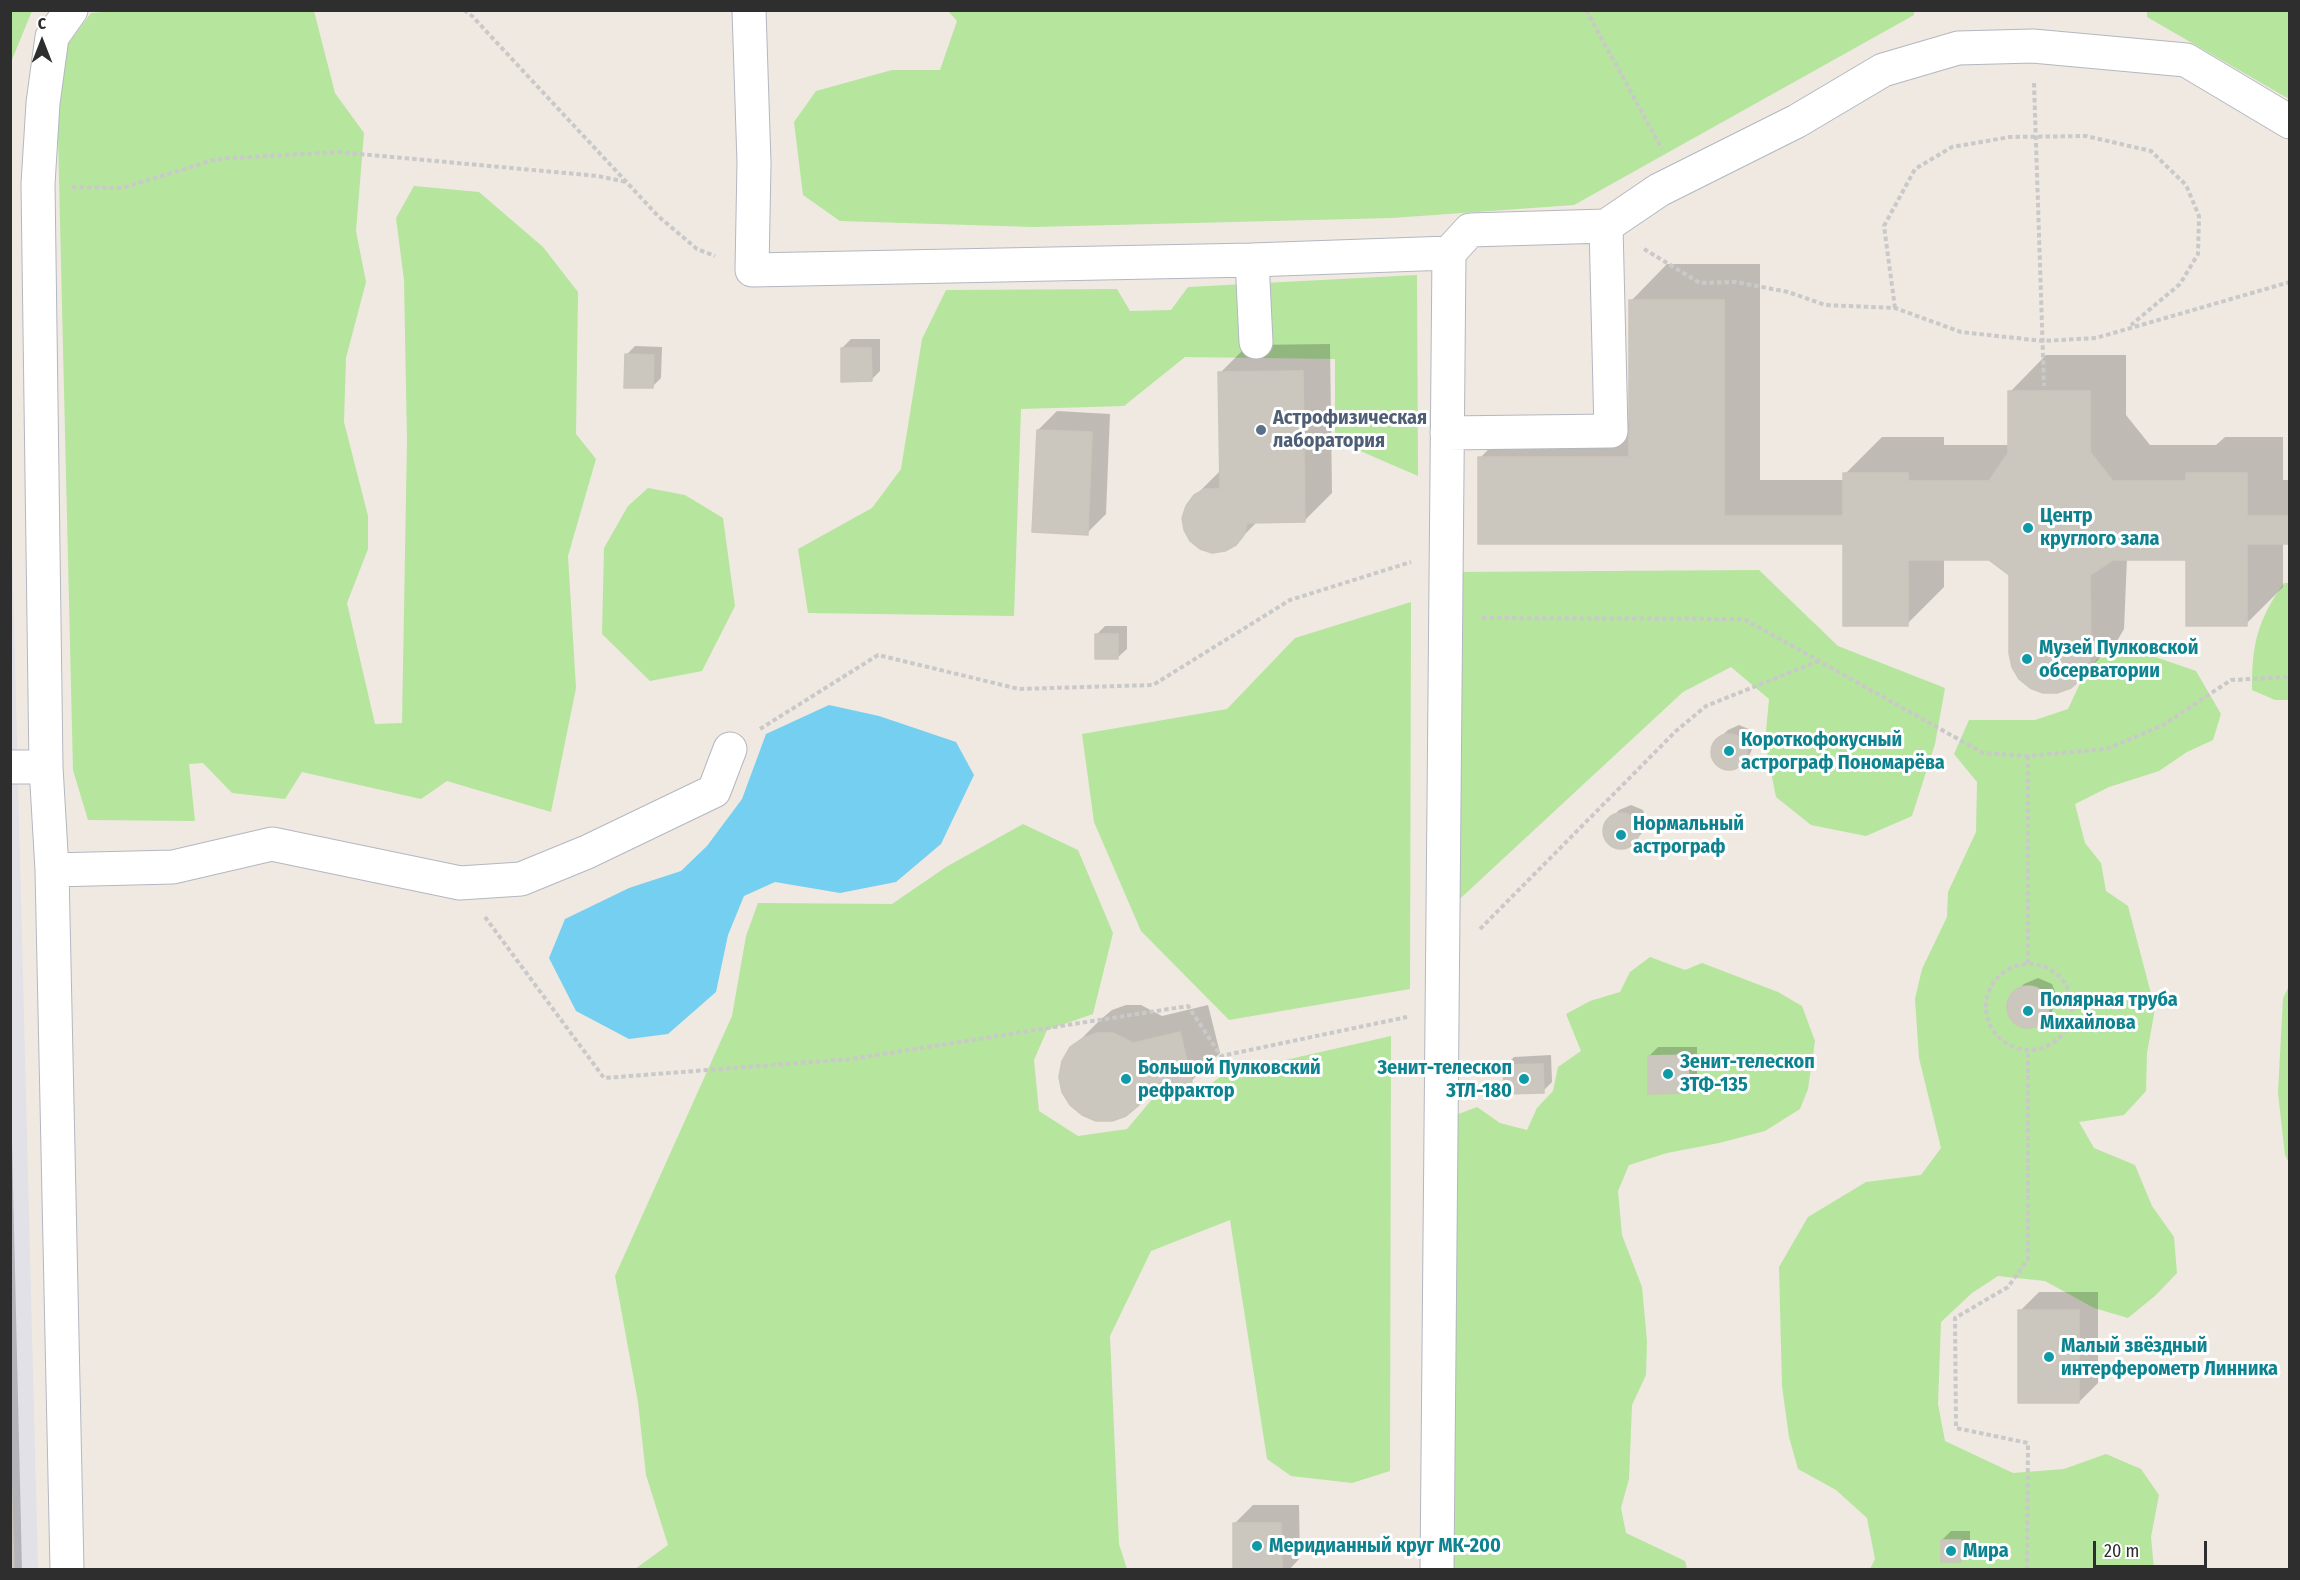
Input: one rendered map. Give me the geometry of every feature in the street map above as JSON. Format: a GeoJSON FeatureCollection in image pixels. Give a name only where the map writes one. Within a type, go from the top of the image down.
{"type":"FeatureCollection","features":[{"type":"Feature","properties":{"kind":"lane"},"geometry":{"type":"LineString","coordinates":[[68,1569],[52,870],[24,184],[43,103],[52,38],[71,10]]}},
{"type":"Feature","properties":{"kind":"lane"},"geometry":{"type":"LineString","coordinates":[[749,10],[754,163],[752,270],[1252,260],[1449,253]]}},
{"type":"Feature","properties":{"kind":"lane"},"geometry":{"type":"LineString","coordinates":[[1437,1557],[1449,253],[1470,230],[1606,226],[1659,190],[1797,121],[1883,70],[1958,48],[2033,46],[2186,60],[2289,122]]}},
{"type":"Feature","properties":{"kind":"lane"},"geometry":{"type":"LineString","coordinates":[[1447,433],[1611,431],[1606,226]]}},
{"type":"Feature","properties":{"kind":"lane"},"geometry":{"type":"LineString","coordinates":[[1252,260],[1256,342]]}},
{"type":"Feature","properties":{"kind":"lane"},"geometry":{"type":"LineString","coordinates":[[52,870],[173,867],[272,844],[460,882],[521,879],[587,852],[714,791],[730,749]]}},
{"type":"Feature","properties":{"kind":"lane"},"geometry":{"type":"LineString","coordinates":[[10,767],[46,767]]}},
{"type":"Feature","properties":{"kind":"path"},"geometry":{"type":"LineString","coordinates":[[464,10],[658,216],[697,249],[752,270]]}},
{"type":"Feature","properties":{"kind":"path"},"geometry":{"type":"LineString","coordinates":[[1586,10],[1680,180]]}},
{"type":"Feature","properties":{"kind":"path"},"geometry":{"type":"LineString","coordinates":[[2033,46],[2044,386]]}},
{"type":"Feature","properties":{"kind":"path"},"geometry":{"type":"LineString","coordinates":[[1895,308],[1884,226],[1915,169],[1952,147],[2010,137],[2086,136],[2151,151],[2186,185],[2199,216],[2198,254],[2180,284],[2128,327]]}},
{"type":"Feature","properties":{"kind":"path"},"geometry":{"type":"LineString","coordinates":[[24,184],[122,188],[217,159],[338,152],[598,176],[626,182]]}},
{"type":"Feature","properties":{"kind":"path"},"geometry":{"type":"LineString","coordinates":[[1606,226],[1700,283],[1736,282],[1788,292],[1825,305],[1895,308],[1961,332],[2043,341],[2096,338],[2289,282]]}},
{"type":"Feature","properties":{"kind":"path"},"geometry":{"type":"LineString","coordinates":[[730,749],[878,655],[1019,689],[1153,685],[1290,600],[1446,551]]}},
{"type":"Feature","properties":{"kind":"path"},"geometry":{"type":"LineString","coordinates":[[1445,618],[1744,619],[1821,660],[1983,753],[2028,756],[2107,749],[2163,725],[2231,680],[2289,677]]}},
{"type":"Feature","properties":{"kind":"path"},"geometry":{"type":"LineString","coordinates":[[1442,968],[1676,731],[1706,706],[1821,660]]}},
{"type":"Feature","properties":{"kind":"path"},"geometry":{"type":"LineString","coordinates":[[2028,756],[2028,964]]}},
{"type":"Feature","properties":{"kind":"path"},"geometry":{"type":"LineString","coordinates":[[460,882],[604,1078],[851,1059],[1188,1006],[1221,1056],[1442,1009]]}},
{"type":"Feature","properties":{"kind":"path"},"geometry":{"type":"LineString","coordinates":[[2028,964],[2045,966],[2060,976],[2070,990],[2073,1008],[2070,1025],[2060,1039],[2045,1048],[2028,1051],[2012,1047],[1999,1039],[1990,1026],[1986,1010],[1988,993],[1997,978],[2011,968],[2028,964]]}},
{"type":"Feature","properties":{"kind":"path"},"geometry":{"type":"LineString","coordinates":[[2027,1569],[2028,1443],[1956,1428],[1955,1318],[2008,1287],[2028,1259],[2028,1051]]}},
{"type":"Feature","properties":{"kind":"path"},"geometry":{"type":"LineString","coordinates":[[1303,1544],[1437,1557]]}},
{"type":"Feature","properties":{"kind":"shaded area"},"geometry":{"type":"Polygon","coordinates":[[[10,465],[38,1569],[38,1570],[10,1569],[10,465]]]}},
{"type":"Feature","properties":{"kind":"green space"},"geometry":{"type":"Polygon","coordinates":[[[125,10],[314,11],[335,93],[364,133],[356,231],[366,282],[346,358],[344,422],[368,516],[368,549],[347,603],[375,724],[402,723],[407,440],[404,280],[396,218],[414,186],[479,192],[543,247],[578,292],[576,434],[596,459],[568,556],[576,688],[551,812],[447,781],[421,799],[302,772],[285,799],[232,793],[203,763],[189,764],[195,821],[88,820],[73,770],[57,95],[68,44],[91,13],[125,10]]]}},
{"type":"Feature","properties":{"kind":"green space"},"geometry":{"type":"Polygon","coordinates":[[[1914,10],[1914,15],[1574,205],[1392,218],[1033,227],[840,221],[803,195],[794,122],[816,91],[892,70],[940,70],[957,21],[948,11],[1914,10]]]}},
{"type":"Feature","properties":{"kind":"green space"},"geometry":{"type":"Polygon","coordinates":[[[10,11],[32,11],[11,62],[10,11]]]}},
{"type":"Feature","properties":{"kind":"green space"},"geometry":{"type":"Polygon","coordinates":[[[2147,11],[2289,11],[2289,99],[2147,17],[2147,11]]]}},
{"type":"Feature","properties":{"kind":"green space"},"geometry":{"type":"Polygon","coordinates":[[[1417,275],[1418,476],[1335,440],[1335,359],[1185,357],[1124,406],[1021,409],[1014,616],[808,613],[798,549],[872,508],[901,469],[922,339],[946,290],[1117,289],[1130,311],[1171,310],[1188,287],[1417,275]]]}},
{"type":"Feature","properties":{"kind":"green space"},"geometry":{"type":"Polygon","coordinates":[[[648,488],[685,495],[723,518],[735,606],[702,671],[650,681],[602,634],[604,548],[628,506],[648,488]]]}},
{"type":"Feature","properties":{"kind":"green space"},"geometry":{"type":"Polygon","coordinates":[[[1759,570],[1838,646],[1945,688],[1935,744],[1912,816],[1866,836],[1811,825],[1776,797],[1765,742],[1769,699],[1731,667],[1683,692],[1450,908],[1457,572],[1759,570]]]}},
{"type":"Feature","properties":{"kind":"green space"},"geometry":{"type":"Polygon","coordinates":[[[2284,583],[2290,583],[2289,700],[2275,700],[2252,690],[2253,659],[2262,621],[2284,583]]]}},
{"type":"Feature","properties":{"kind":"green space"},"geometry":{"type":"Polygon","coordinates":[[[1411,602],[1410,989],[1229,1020],[1141,931],[1094,822],[1082,734],[1227,709],[1295,638],[1411,602]]]}},
{"type":"Feature","properties":{"kind":"green space"},"geometry":{"type":"Polygon","coordinates":[[[2138,651],[2196,671],[2221,714],[2213,740],[2187,752],[2159,771],[2109,787],[2075,804],[2085,843],[2101,863],[2106,891],[2128,906],[2155,1009],[2147,1053],[2146,1091],[2124,1115],[2079,1122],[2094,1148],[2135,1165],[2152,1206],[2174,1237],[2177,1273],[2156,1295],[2128,1318],[2094,1308],[2045,1281],[1998,1276],[1972,1293],[1941,1322],[1938,1404],[1945,1441],[2013,1473],[2064,1469],[2106,1454],[2141,1469],[2159,1495],[2151,1537],[2154,1569],[1870,1569],[1875,1559],[1867,1518],[1836,1490],[1798,1469],[1789,1437],[1782,1386],[1779,1267],[1808,1217],[1866,1182],[1921,1175],[1941,1148],[1919,1058],[1915,999],[1922,969],[1947,917],[1948,892],[1976,832],[1977,782],[1954,754],[1969,720],[2035,720],[2068,709],[2083,677],[2097,659],[2138,651]]]}},
{"type":"Feature","properties":{"kind":"green space"},"geometry":{"type":"Polygon","coordinates":[[[1023,824],[1078,850],[1113,933],[1093,1014],[1047,1030],[1034,1060],[1039,1111],[1078,1136],[1127,1129],[1154,1097],[1199,1093],[1224,1074],[1391,1036],[1390,1471],[1352,1483],[1291,1476],[1267,1459],[1230,1220],[1151,1251],[1110,1336],[1119,1544],[1127,1569],[635,1569],[668,1545],[646,1475],[638,1402],[615,1276],[732,1016],[746,936],[758,903],[892,904],[946,867],[1023,824]]]}},
{"type":"Feature","properties":{"kind":"green space"},"geometry":{"type":"Polygon","coordinates":[[[1650,957],[1685,970],[1702,963],[1778,992],[1802,1006],[1815,1041],[1808,1089],[1800,1109],[1765,1131],[1667,1153],[1629,1165],[1618,1191],[1622,1235],[1642,1287],[1647,1341],[1646,1375],[1632,1405],[1629,1479],[1621,1508],[1626,1533],[1685,1561],[1687,1569],[1433,1569],[1453,1116],[1477,1107],[1500,1123],[1527,1130],[1537,1108],[1553,1091],[1558,1067],[1581,1051],[1566,1014],[1590,1001],[1620,992],[1630,972],[1650,957]]]}},
{"type":"Feature","properties":{"kind":"green space"},"geometry":{"type":"Polygon","coordinates":[[[2289,986],[2289,1163],[2285,1155],[2278,1093],[2283,998],[2289,986]]]}},
{"type":"Feature","properties":{"kind":"water"},"geometry":{"type":"Polygon","coordinates":[[[829,705],[879,716],[956,742],[974,775],[941,844],[896,882],[840,893],[775,882],[744,896],[728,935],[716,992],[668,1034],[629,1039],[576,1011],[549,958],[565,919],[629,888],[681,871],[707,846],[742,799],[766,734],[829,705]]]}},
{"type":"Feature","properties":{"kind":"building"},"geometry":{"type":"Polygon","coordinates":[[[1629,300],[1724,300],[1724,516],[1843,516],[1843,473],[1908,473],[1908,481],[1989,481],[2008,453],[2008,391],[2090,391],[2090,452],[2113,481],[2186,481],[2186,473],[2247,473],[2247,516],[2290,516],[2290,544],[2247,544],[2247,626],[2186,626],[2186,560],[2113,560],[2090,575],[2091,653],[2088,667],[2081,679],[2071,688],[2057,693],[2043,693],[2030,688],[2019,679],[2012,667],[2009,653],[2009,575],[1989,560],[1908,560],[1908,626],[1843,626],[1843,544],[1478,544],[1478,457],[1629,457],[1629,300]]]}},
{"type":"Feature","properties":{"kind":"building"},"geometry":{"type":"Polygon","coordinates":[[[841,348],[871,348],[872,381],[841,382],[841,348]]]}},
{"type":"Feature","properties":{"kind":"building"},"geometry":{"type":"Polygon","coordinates":[[[625,354],[654,355],[653,388],[624,388],[625,354]]]}},
{"type":"Feature","properties":{"kind":"building","name":"Астрофизическая лаборатория"},"geometry":{"type":"Polygon","coordinates":[[[1303,371],[1305,522],[1247,523],[1244,535],[1236,545],[1225,551],[1212,553],[1200,549],[1190,541],[1184,530],[1182,518],[1186,506],[1194,495],[1205,489],[1220,489],[1218,372],[1303,371]]]}},
{"type":"Feature","properties":{"kind":"building"},"geometry":{"type":"Polygon","coordinates":[[[1037,430],[1092,432],[1088,535],[1032,532],[1037,430]]]}},
{"type":"Feature","properties":{"kind":"building"},"geometry":{"type":"Polygon","coordinates":[[[1095,634],[1118,634],[1118,659],[1095,659],[1095,634]]]}},
{"type":"Feature","properties":{"kind":"building","name":"Короткофокусный астрограф Пономарёва"},"geometry":{"type":"Polygon","coordinates":[[[1729,734],[1742,739],[1747,752],[1742,765],[1729,770],[1716,765],[1711,752],[1716,739],[1729,734]]]}},
{"type":"Feature","properties":{"kind":"building","name":"Нормальный астрограф"},"geometry":{"type":"Polygon","coordinates":[[[1621,813],[1634,818],[1639,831],[1634,844],[1621,849],[1608,844],[1603,831],[1608,818],[1621,813]]]}},
{"type":"Feature","properties":{"kind":"building","name":"Полярная труба Михайлова"},"geometry":{"type":"Polygon","coordinates":[[[2028,986],[2043,992],[2049,1007],[2043,1022],[2028,1028],[2013,1022],[2007,1007],[2013,992],[2028,986]]]}},
{"type":"Feature","properties":{"kind":"building","name":"Большой Пулковский рефрактор"},"geometry":{"type":"Polygon","coordinates":[[[1180,1032],[1192,1082],[1146,1094],[1138,1106],[1126,1116],[1112,1121],[1096,1121],[1082,1115],[1070,1105],[1062,1092],[1059,1077],[1062,1061],[1070,1047],[1083,1038],[1097,1033],[1113,1033],[1133,1043],[1180,1032]]]}},
{"type":"Feature","properties":{"kind":"building","name":"Зенит-телескоп ЗТФ-135"},"geometry":{"type":"Polygon","coordinates":[[[1688,1055],[1689,1093],[1648,1094],[1648,1056],[1688,1055]]]}},
{"type":"Feature","properties":{"kind":"building","name":"Зенит-телескоп ЗТЛ-180"},"geometry":{"type":"Polygon","coordinates":[[[1543,1064],[1544,1093],[1504,1094],[1503,1065],[1543,1064]]]}},
{"type":"Feature","properties":{"kind":"building","name":"Малый звёздный интерферометр Линника"},"geometry":{"type":"Polygon","coordinates":[[[2018,1310],[2079,1310],[2079,1403],[2018,1403],[2018,1310]]]}},
{"type":"Feature","properties":{"kind":"building"},"geometry":{"type":"Polygon","coordinates":[[[10,1435],[14,1570],[10,1570],[10,1435]]]}},
{"type":"Feature","properties":{"kind":"building","name":"Меридианный круг МК-200"},"geometry":{"type":"Polygon","coordinates":[[[1233,1523],[1281,1523],[1282,1570],[1233,1570],[1233,1523]]]}},
{"type":"Feature","properties":{"kind":"building","name":"Мира"},"geometry":{"type":"Polygon","coordinates":[[[1941,1540],[1961,1540],[1961,1562],[1941,1562],[1941,1540]]]}},
{"type":"Feature","properties":{"kind":"place","name":"Астрофизическая лаборатория"},"geometry":{"type":"Point","coordinates":[1261,430]}},
{"type":"Feature","properties":{"kind":"place","name":"Центр круглого зала"},"geometry":{"type":"Point","coordinates":[2028,528]}},
{"type":"Feature","properties":{"kind":"place","name":"Музей Пулковской обсерватории"},"geometry":{"type":"Point","coordinates":[2027,659]}},
{"type":"Feature","properties":{"kind":"place","name":"Короткофокусный астрограф Пономарёва"},"geometry":{"type":"Point","coordinates":[1729,751]}},
{"type":"Feature","properties":{"kind":"place","name":"Нормальный астрограф"},"geometry":{"type":"Point","coordinates":[1621,835]}},
{"type":"Feature","properties":{"kind":"place","name":"Полярная труба Михайлова"},"geometry":{"type":"Point","coordinates":[2028,1011]}},
{"type":"Feature","properties":{"kind":"place","name":"Зенит-телескоп ЗТФ-135"},"geometry":{"type":"Point","coordinates":[1668,1074]}},
{"type":"Feature","properties":{"kind":"place","name":"Большой Пулковский рефрактор"},"geometry":{"type":"Point","coordinates":[1126,1079]}},
{"type":"Feature","properties":{"kind":"place","name":"Зенит-телескоп ЗТЛ-180"},"geometry":{"type":"Point","coordinates":[1524,1079]}},
{"type":"Feature","properties":{"kind":"place","name":"Малый звёздный интерферометр Линника"},"geometry":{"type":"Point","coordinates":[2049,1357]}},
{"type":"Feature","properties":{"kind":"place","name":"Меридианный круг МК-200"},"geometry":{"type":"Point","coordinates":[1257,1546]}},
{"type":"Feature","properties":{"kind":"place","name":"Мира"},"geometry":{"type":"Point","coordinates":[1951,1551]}}]}
